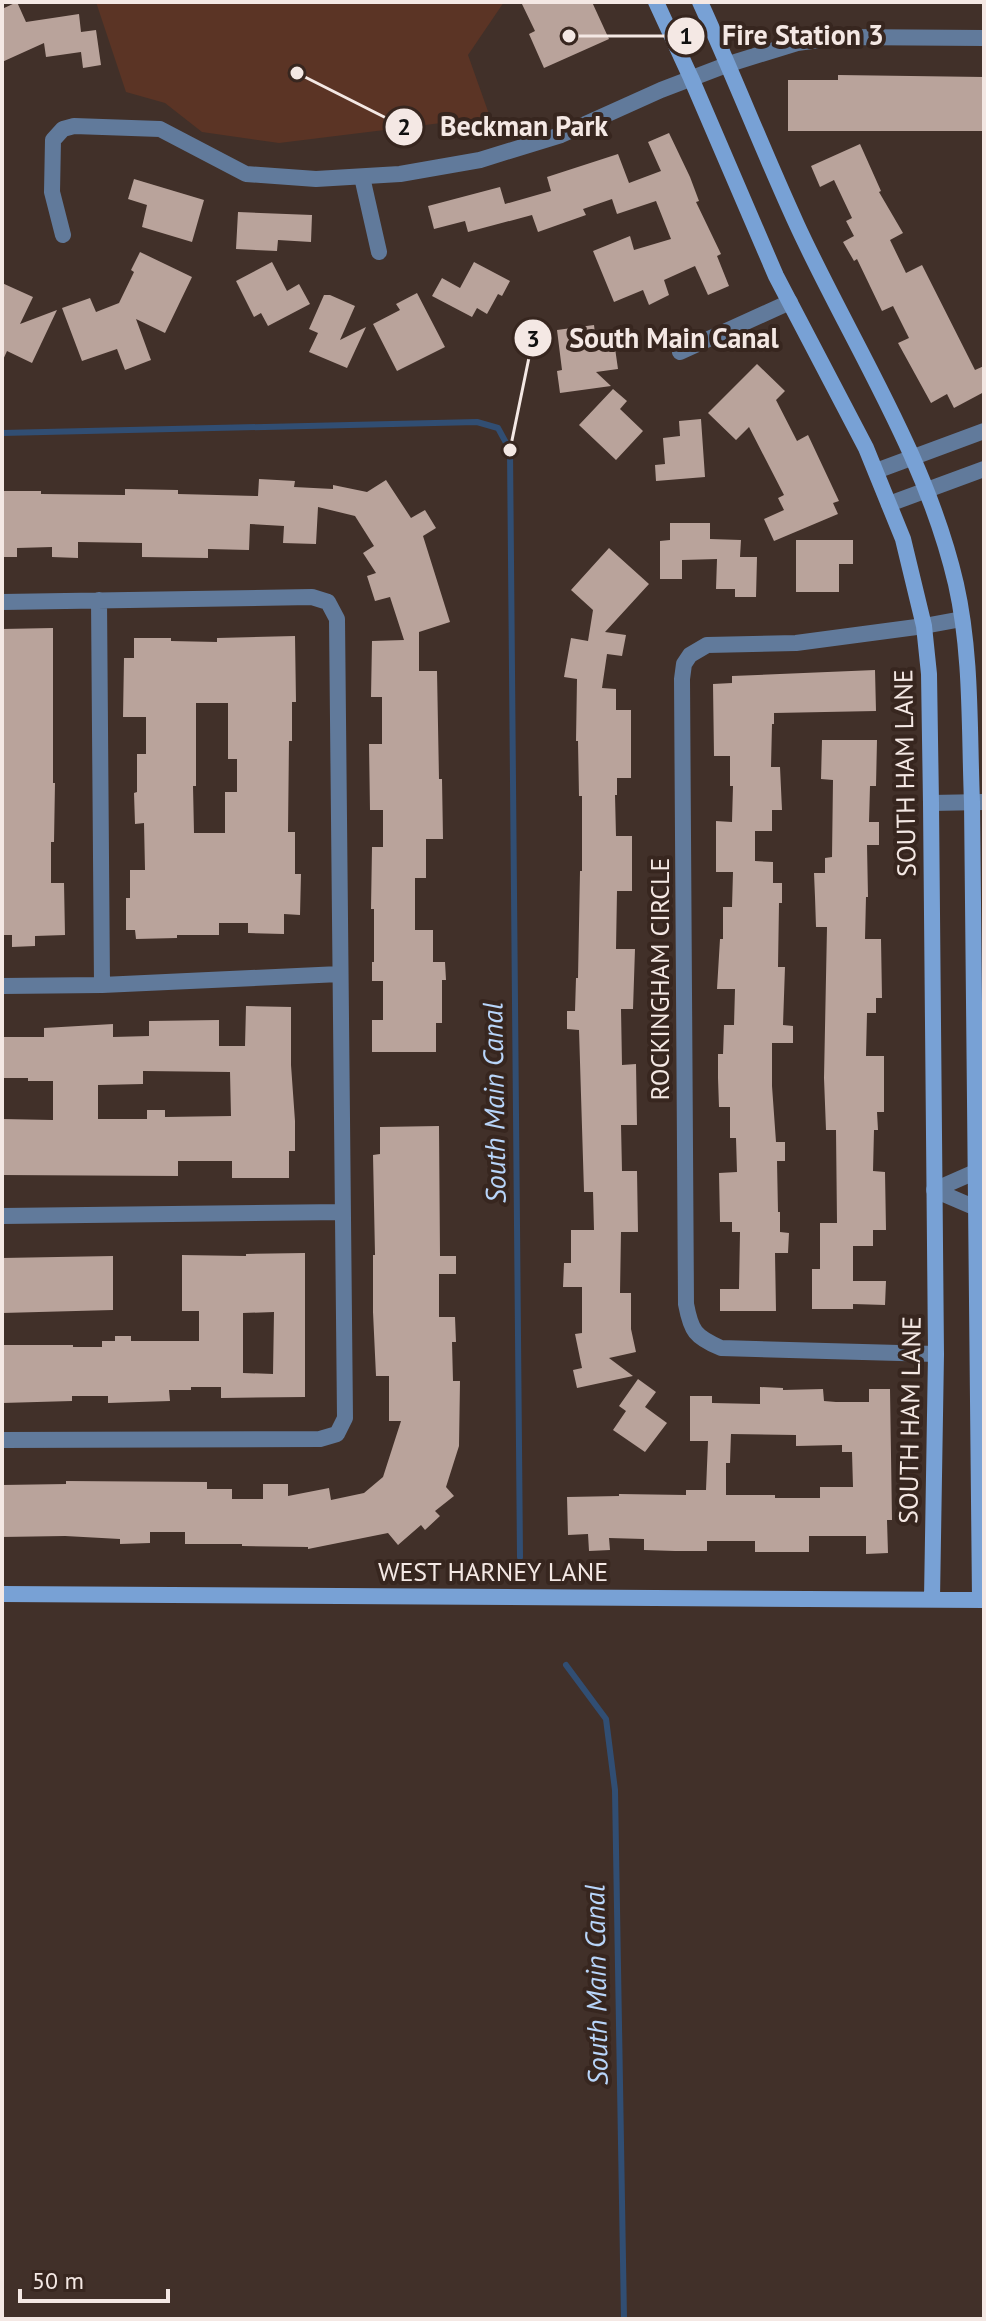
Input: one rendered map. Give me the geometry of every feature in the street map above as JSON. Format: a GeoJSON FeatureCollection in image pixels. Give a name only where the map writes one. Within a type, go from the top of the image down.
{"type":"FeatureCollection","features":[{"type":"Feature","properties":{"kind":"main road","name":"SOUTH HAM LANE"},"geometry":{"type":"LineString","coordinates":[[656,2],[776,276],[876,471],[903,539],[924,626],[929,674],[936,1354],[932,1599]]}},
{"type":"Feature","properties":{"kind":"main road"},"geometry":{"type":"LineString","coordinates":[[700,2],[797,225],[907,440],[942,532],[962,619],[978,802],[982,1600]]}},
{"type":"Feature","properties":{"kind":"main road","name":"WEST HARNEY LANE"},"geometry":{"type":"LineString","coordinates":[[2,1594],[982,1600]]}},
{"type":"Feature","properties":{"kind":"street"},"geometry":{"type":"LineString","coordinates":[[63,235],[52,192],[53,140],[63,129],[74,126],[160,129],[246,174],[316,179],[400,174],[480,160],[561,135],[691,78],[797,43],[841,37],[984,38]]}},
{"type":"Feature","properties":{"kind":"street"},"geometry":{"type":"LineString","coordinates":[[362,177],[379,252]]}},
{"type":"Feature","properties":{"kind":"street"},"geometry":{"type":"LineString","coordinates":[[680,352],[790,302]]}},
{"type":"Feature","properties":{"kind":"street"},"geometry":{"type":"LineString","coordinates":[[876,471],[984,431]]}},
{"type":"Feature","properties":{"kind":"street"},"geometry":{"type":"LineString","coordinates":[[889,504],[984,469]]}},
{"type":"Feature","properties":{"kind":"street"},"geometry":{"type":"LineString","coordinates":[[2,602],[312,597],[328,602],[337,619],[345,1418],[337,1434],[320,1439],[2,1440]]}},
{"type":"Feature","properties":{"kind":"street"},"geometry":{"type":"LineString","coordinates":[[99,600],[102,985]]}},
{"type":"Feature","properties":{"kind":"street","name":"ROCKINGHAM CIRCLE"},"geometry":{"type":"LineString","coordinates":[[936,1354],[721,1348],[702,1340],[691,1327],[686,1304],[682,679],[684,664],[690,655],[707,645],[796,643],[962,619]]}},
{"type":"Feature","properties":{"kind":"street"},"geometry":{"type":"LineString","coordinates":[[931,803],[978,802]]}},
{"type":"Feature","properties":{"kind":"street"},"geometry":{"type":"LineString","coordinates":[[2,986],[102,985],[340,974]]}},
{"type":"Feature","properties":{"kind":"street"},"geometry":{"type":"LineString","coordinates":[[934,1190],[980,1172]]}},
{"type":"Feature","properties":{"kind":"street"},"geometry":{"type":"LineString","coordinates":[[934,1190],[980,1208]]}},
{"type":"Feature","properties":{"kind":"street"},"geometry":{"type":"LineString","coordinates":[[2,1216],[343,1212]]}},
{"type":"Feature","properties":{"kind":"shaded area"},"geometry":{"type":"Polygon","coordinates":[[[96,2],[504,2],[468,55],[490,117],[279,143],[202,132],[165,103],[126,92],[96,2]]]}},
{"type":"Feature","properties":{"kind":"building"},"geometry":{"type":"Polygon","coordinates":[[[17,2],[26,22],[79,14],[81,32],[96,30],[101,65],[83,68],[81,52],[46,57],[44,43],[2,62],[2,9],[17,2]]]}},
{"type":"Feature","properties":{"kind":"building"},"geometry":{"type":"Polygon","coordinates":[[[521,2],[592,2],[609,39],[544,68],[529,34],[535,31],[521,2]]]}},
{"type":"Feature","properties":{"kind":"building"},"geometry":{"type":"Polygon","coordinates":[[[838,75],[984,77],[984,131],[788,131],[788,80],[838,80],[838,75]]]}},
{"type":"Feature","properties":{"kind":"building"},"geometry":{"type":"Polygon","coordinates":[[[669,133],[690,177],[699,201],[696,202],[721,254],[717,256],[729,286],[708,295],[695,266],[664,280],[669,295],[649,305],[643,290],[614,302],[593,251],[630,236],[634,250],[671,239],[656,201],[617,214],[612,199],[583,209],[586,215],[538,232],[532,215],[468,232],[465,221],[434,229],[428,206],[500,187],[505,204],[551,191],[547,177],[618,154],[629,183],[661,171],[648,142],[669,133]]]}},
{"type":"Feature","properties":{"kind":"building"},"geometry":{"type":"Polygon","coordinates":[[[860,144],[879,192],[903,233],[890,240],[906,273],[922,265],[975,370],[984,366],[984,392],[954,408],[947,394],[931,403],[898,343],[909,338],[893,306],[882,311],[857,259],[854,261],[843,242],[854,236],[846,221],[852,218],[834,180],[820,187],[811,166],[860,144]]]}},
{"type":"Feature","properties":{"kind":"building"},"geometry":{"type":"Polygon","coordinates":[[[134,179],[204,200],[192,242],[142,227],[147,205],[128,199],[134,179]]]}},
{"type":"Feature","properties":{"kind":"building"},"geometry":{"type":"Polygon","coordinates":[[[238,212],[312,215],[311,242],[278,240],[277,251],[236,249],[238,212]]]}},
{"type":"Feature","properties":{"kind":"building"},"geometry":{"type":"Polygon","coordinates":[[[140,252],[192,277],[165,333],[136,319],[151,360],[125,370],[117,349],[82,361],[62,308],[90,298],[96,312],[119,303],[140,252]]]}},
{"type":"Feature","properties":{"kind":"building"},"geometry":{"type":"Polygon","coordinates":[[[272,262],[287,291],[299,284],[310,304],[268,326],[261,313],[254,317],[236,281],[272,262]]]}},
{"type":"Feature","properties":{"kind":"building"},"geometry":{"type":"Polygon","coordinates":[[[474,262],[510,281],[502,296],[498,294],[487,314],[477,308],[472,317],[432,296],[442,278],[460,288],[474,262]]]}},
{"type":"Feature","properties":{"kind":"building"},"geometry":{"type":"Polygon","coordinates":[[[2,283],[33,297],[20,324],[57,310],[32,363],[7,351],[2,362],[2,283]]]}},
{"type":"Feature","properties":{"kind":"building"},"geometry":{"type":"Polygon","coordinates":[[[417,293],[445,347],[397,371],[373,324],[400,310],[396,304],[417,293]]]}},
{"type":"Feature","properties":{"kind":"building"},"geometry":{"type":"Polygon","coordinates":[[[324,295],[355,306],[340,340],[366,327],[347,368],[309,352],[318,333],[309,329],[324,295]]]}},
{"type":"Feature","properties":{"kind":"building"},"geometry":{"type":"Polygon","coordinates":[[[594,325],[597,350],[615,348],[618,369],[596,372],[611,386],[560,393],[557,371],[562,370],[557,330],[594,325]]]}},
{"type":"Feature","properties":{"kind":"building"},"geometry":{"type":"Polygon","coordinates":[[[757,364],[785,391],[776,400],[797,441],[808,435],[839,501],[833,503],[838,514],[774,541],[764,519],[784,510],[778,498],[784,495],[749,427],[736,440],[708,413],[757,364]]]}},
{"type":"Feature","properties":{"kind":"building"},"geometry":{"type":"Polygon","coordinates":[[[613,389],[627,401],[620,409],[643,431],[616,460],[579,425],[613,389]]]}},
{"type":"Feature","properties":{"kind":"building"},"geometry":{"type":"Polygon","coordinates":[[[701,419],[705,477],[656,481],[655,465],[665,464],[663,438],[680,436],[679,421],[701,419]]]}},
{"type":"Feature","properties":{"kind":"building"},"geometry":{"type":"Polygon","coordinates":[[[259,479],[295,481],[294,487],[333,489],[333,485],[367,492],[386,480],[411,518],[425,510],[436,528],[423,536],[450,622],[419,632],[419,671],[437,671],[443,839],[426,839],[426,878],[415,878],[415,930],[433,930],[433,962],[445,962],[442,1023],[436,1023],[436,1052],[372,1052],[372,1020],[383,1020],[383,981],[372,981],[374,909],[371,909],[372,847],[383,847],[383,810],[370,810],[369,744],[382,744],[382,697],[371,697],[372,641],[404,640],[390,597],[375,601],[367,576],[376,573],[363,553],[374,546],[355,516],[318,507],[316,544],[283,543],[284,526],[250,524],[249,550],[208,549],[208,558],[142,557],[142,543],[78,542],[78,558],[52,557],[52,547],[17,548],[17,557],[2,557],[2,491],[125,495],[125,489],[178,490],[178,494],[258,496],[259,479]]]}},
{"type":"Feature","properties":{"kind":"building"},"geometry":{"type":"Polygon","coordinates":[[[670,523],[710,523],[710,539],[741,540],[740,557],[757,557],[756,597],[735,597],[735,589],[716,589],[717,559],[682,560],[682,579],[660,579],[660,541],[670,540],[670,523]]]}},
{"type":"Feature","properties":{"kind":"building"},"geometry":{"type":"Polygon","coordinates":[[[796,540],[853,540],[853,564],[839,564],[839,592],[796,592],[796,540]]]}},
{"type":"Feature","properties":{"kind":"building"},"geometry":{"type":"Polygon","coordinates":[[[609,548],[649,584],[605,632],[626,635],[622,656],[607,654],[602,688],[616,689],[616,710],[631,710],[631,778],[617,778],[615,795],[616,836],[632,836],[632,891],[617,891],[616,949],[635,949],[633,1009],[621,1009],[622,1065],[636,1064],[637,1125],[621,1125],[622,1171],[637,1171],[638,1232],[621,1232],[620,1293],[631,1293],[631,1329],[636,1352],[609,1358],[633,1376],[577,1388],[573,1370],[582,1368],[575,1334],[582,1333],[582,1287],[563,1287],[564,1263],[571,1263],[571,1230],[594,1230],[593,1192],[584,1192],[579,1030],[567,1029],[567,1011],[575,1011],[578,978],[582,796],[579,796],[576,741],[577,679],[564,677],[571,638],[588,641],[593,610],[571,590],[609,548]]]}},
{"type":"Feature","properties":{"kind":"building"},"geometry":{"type":"Polygon","coordinates":[[[53,628],[55,783],[51,883],[64,883],[65,935],[35,936],[35,946],[12,947],[12,935],[2,935],[2,629],[53,628]]]}},
{"type":"Feature","properties":{"kind":"building"},"geometry":{"type":"Polygon","coordinates":[[[295,636],[296,702],[292,702],[292,741],[289,741],[288,832],[295,832],[295,874],[301,874],[300,915],[284,914],[284,934],[248,933],[248,923],[219,923],[219,935],[136,939],[135,930],[126,930],[126,898],[130,898],[130,870],[145,870],[144,823],[135,824],[134,793],[137,792],[137,754],[146,754],[146,717],[123,717],[124,658],[134,658],[134,638],[217,642],[217,638],[295,636]],[[196,703],[194,833],[225,833],[225,792],[237,792],[237,759],[228,759],[228,703],[196,703]]]}},
{"type":"Feature","properties":{"kind":"building"},"geometry":{"type":"Polygon","coordinates":[[[875,670],[876,711],[774,713],[771,767],[780,767],[782,810],[772,810],[772,831],[755,831],[755,861],[773,862],[773,883],[782,883],[778,967],[785,967],[783,1025],[793,1026],[793,1043],[772,1043],[772,1086],[776,1142],[785,1142],[785,1161],[777,1161],[778,1212],[780,1232],[789,1233],[788,1253],[775,1253],[776,1311],[720,1311],[720,1289],[739,1289],[740,1232],[732,1232],[732,1222],[720,1222],[719,1173],[737,1172],[736,1138],[730,1138],[730,1107],[719,1107],[718,1054],[723,1054],[724,1025],[734,1025],[735,989],[717,989],[723,907],[732,907],[733,872],[716,872],[716,821],[732,822],[733,786],[730,786],[730,756],[714,756],[713,684],[732,683],[732,676],[875,670]]]}},
{"type":"Feature","properties":{"kind":"building"},"geometry":{"type":"Polygon","coordinates":[[[822,740],[877,740],[876,786],[870,786],[869,822],[879,822],[879,845],[867,845],[865,939],[881,939],[882,998],[876,998],[876,1013],[867,1013],[866,1056],[884,1056],[884,1112],[877,1112],[873,1171],[885,1172],[886,1230],[873,1230],[873,1246],[853,1246],[853,1281],[886,1281],[885,1305],[853,1304],[853,1309],[812,1309],[812,1269],[820,1269],[820,1223],[837,1223],[836,1130],[826,1130],[824,1078],[827,927],[816,927],[814,873],[825,873],[825,858],[832,857],[833,780],[821,779],[822,740]]]}},
{"type":"Feature","properties":{"kind":"building"},"geometry":{"type":"Polygon","coordinates":[[[246,1006],[291,1007],[295,1151],[289,1151],[289,1178],[232,1178],[232,1161],[178,1161],[178,1176],[2,1175],[2,1119],[53,1120],[53,1081],[2,1078],[2,1037],[44,1037],[44,1028],[113,1024],[113,1037],[149,1036],[149,1021],[219,1020],[219,1046],[245,1046],[246,1006]],[[143,1071],[143,1084],[98,1085],[98,1119],[147,1119],[147,1110],[165,1110],[165,1117],[231,1116],[230,1072],[143,1071]]]}},
{"type":"Feature","properties":{"kind":"building"},"geometry":{"type":"Polygon","coordinates":[[[439,1126],[440,1256],[456,1256],[456,1274],[439,1274],[439,1317],[455,1317],[453,1381],[460,1381],[459,1446],[446,1487],[454,1496],[435,1511],[440,1516],[425,1530],[421,1525],[398,1545],[388,1533],[308,1549],[185,1544],[185,1532],[150,1532],[150,1543],[120,1544],[120,1539],[2,1537],[2,1485],[66,1484],[66,1481],[207,1482],[207,1489],[232,1489],[232,1499],[263,1499],[263,1484],[288,1484],[288,1496],[329,1488],[331,1500],[364,1493],[383,1477],[401,1421],[389,1421],[389,1376],[376,1376],[373,1155],[380,1154],[380,1127],[439,1126]]]}},
{"type":"Feature","properties":{"kind":"building"},"geometry":{"type":"Polygon","coordinates":[[[305,1253],[305,1397],[221,1398],[221,1387],[191,1387],[191,1390],[169,1390],[170,1401],[108,1403],[108,1396],[72,1396],[72,1401],[2,1403],[2,1345],[102,1347],[102,1341],[115,1341],[115,1336],[131,1336],[131,1341],[199,1341],[199,1311],[182,1311],[182,1255],[305,1253]],[[274,1312],[243,1313],[243,1373],[273,1374],[274,1312]]]}},
{"type":"Feature","properties":{"kind":"building"},"geometry":{"type":"Polygon","coordinates":[[[113,1256],[113,1310],[2,1313],[2,1258],[113,1256]]]}},
{"type":"Feature","properties":{"kind":"building"},"geometry":{"type":"Polygon","coordinates":[[[638,1379],[656,1392],[645,1407],[667,1423],[645,1452],[613,1430],[626,1411],[619,1406],[638,1379]]]}},
{"type":"Feature","properties":{"kind":"building"},"geometry":{"type":"Polygon","coordinates":[[[760,1387],[823,1389],[824,1401],[836,1402],[869,1402],[869,1389],[890,1389],[892,1520],[887,1520],[888,1553],[866,1554],[866,1536],[809,1536],[809,1552],[755,1552],[755,1541],[707,1541],[707,1551],[675,1551],[644,1550],[644,1539],[609,1538],[610,1550],[589,1551],[588,1534],[568,1535],[567,1497],[686,1495],[686,1490],[706,1490],[708,1441],[690,1441],[690,1396],[712,1396],[712,1403],[760,1404],[760,1387]],[[731,1434],[730,1463],[726,1463],[726,1495],[820,1498],[820,1487],[853,1487],[852,1452],[842,1452],[842,1445],[796,1446],[796,1435],[731,1434]]]}},
{"type":"Feature","properties":{"kind":"waterway","name":"South Main Canal"},"geometry":{"type":"LineString","coordinates":[[2,433],[477,422],[498,428],[510,450],[520,1557]]}},
{"type":"Feature","properties":{"kind":"waterway","name":"South Main Canal"},"geometry":{"type":"LineString","coordinates":[[566,1665],[606,1719],[615,1790],[624,2319]]}},
{"type":"Feature","properties":{"kind":"place","name":"Fire Station 3"},"geometry":{"type":"Point","coordinates":[569,36]}},
{"type":"Feature","properties":{"kind":"place","name":"Beckman Park"},"geometry":{"type":"Point","coordinates":[297,73]}},
{"type":"Feature","properties":{"kind":"place","name":"South Main Canal"},"geometry":{"type":"Point","coordinates":[510,450]}}]}
